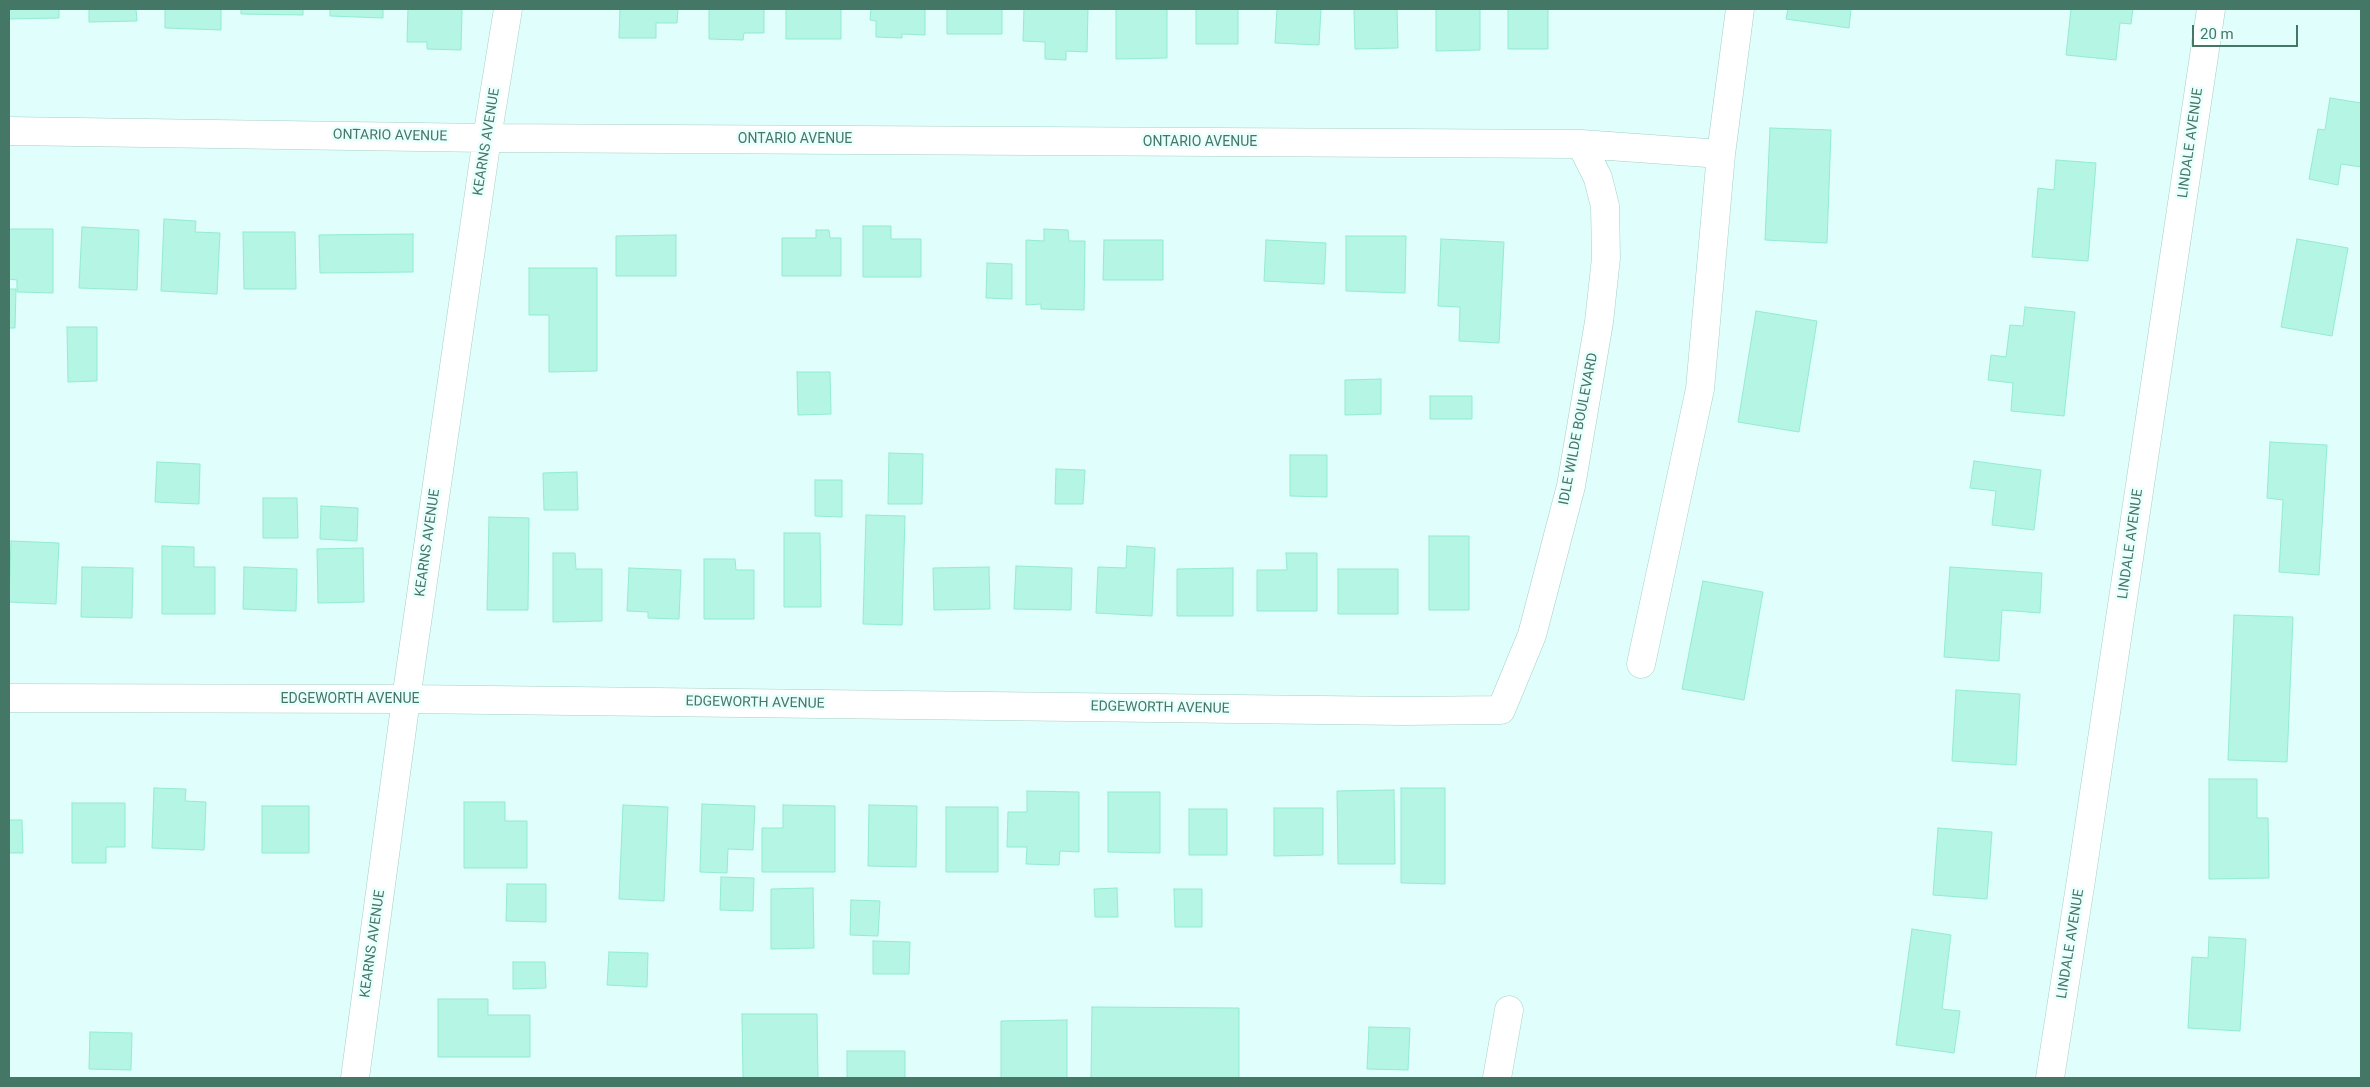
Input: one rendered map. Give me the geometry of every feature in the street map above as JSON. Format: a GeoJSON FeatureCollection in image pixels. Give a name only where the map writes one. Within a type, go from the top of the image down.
{"type":"FeatureCollection","features":[{"type":"Feature","properties":{"kind":"street","name":"KEARNS AVENUE"},"geometry":{"type":"LineString","coordinates":[[355,1078],[406,699],[487,138],[508,9]]}},
{"type":"Feature","properties":{"kind":"street"},"geometry":{"type":"LineString","coordinates":[[1641,664],[1700,389],[1722,154],[1740,9]]}},
{"type":"Feature","properties":{"kind":"street","name":"LINDALE AVENUE"},"geometry":{"type":"LineString","coordinates":[[2050,1078],[2211,9]]}},
{"type":"Feature","properties":{"kind":"street","name":"ONTARIO AVENUE"},"geometry":{"type":"LineString","coordinates":[[9,131],[487,138],[1581,144],[1722,154]]}},
{"type":"Feature","properties":{"kind":"street","name":"IDLE WILDE BOULEVARD"},"geometry":{"type":"LineString","coordinates":[[1501,710],[1532,635],[1571,486],[1599,322],[1606,258],[1605,206],[1598,178],[1581,144]]}},
{"type":"Feature","properties":{"kind":"street","name":"EDGEWORTH AVENUE"},"geometry":{"type":"LineString","coordinates":[[9,698],[406,699],[1403,711],[1501,710]]}},
{"type":"Feature","properties":{"kind":"street"},"geometry":{"type":"LineString","coordinates":[[1497,1078],[1509,1010]]}},
{"type":"Feature","properties":{"kind":"building"},"geometry":{"type":"Polygon","coordinates":[[[9,9],[59,9],[59,18],[9,19],[9,9]]]}},
{"type":"Feature","properties":{"kind":"building"},"geometry":{"type":"Polygon","coordinates":[[[89,9],[136,9],[137,21],[89,22],[89,9]]]}},
{"type":"Feature","properties":{"kind":"building"},"geometry":{"type":"Polygon","coordinates":[[[165,9],[221,9],[221,30],[165,28],[165,9]]]}},
{"type":"Feature","properties":{"kind":"building"},"geometry":{"type":"Polygon","coordinates":[[[241,9],[303,9],[303,15],[241,14],[241,9]]]}},
{"type":"Feature","properties":{"kind":"building"},"geometry":{"type":"Polygon","coordinates":[[[330,9],[383,9],[383,18],[330,16],[330,9]]]}},
{"type":"Feature","properties":{"kind":"building"},"geometry":{"type":"Polygon","coordinates":[[[408,9],[462,9],[461,50],[427,49],[427,42],[407,42],[408,9]]]}},
{"type":"Feature","properties":{"kind":"building"},"geometry":{"type":"Polygon","coordinates":[[[620,9],[678,9],[677,23],[656,23],[656,38],[619,38],[620,9]]]}},
{"type":"Feature","properties":{"kind":"building"},"geometry":{"type":"Polygon","coordinates":[[[709,9],[764,9],[764,33],[744,33],[743,40],[709,39],[709,9]]]}},
{"type":"Feature","properties":{"kind":"building"},"geometry":{"type":"Polygon","coordinates":[[[786,9],[841,9],[841,39],[786,39],[786,9]]]}},
{"type":"Feature","properties":{"kind":"building"},"geometry":{"type":"Polygon","coordinates":[[[871,9],[925,9],[925,35],[902,34],[902,38],[876,37],[876,21],[870,20],[871,9]]]}},
{"type":"Feature","properties":{"kind":"building"},"geometry":{"type":"Polygon","coordinates":[[[947,9],[1002,9],[1002,34],[947,34],[947,9]]]}},
{"type":"Feature","properties":{"kind":"building"},"geometry":{"type":"Polygon","coordinates":[[[1024,9],[1088,9],[1087,52],[1066,51],[1066,60],[1045,59],[1045,42],[1023,41],[1024,9]]]}},
{"type":"Feature","properties":{"kind":"building"},"geometry":{"type":"Polygon","coordinates":[[[1116,9],[1167,9],[1167,58],[1116,59],[1116,9]]]}},
{"type":"Feature","properties":{"kind":"building"},"geometry":{"type":"Polygon","coordinates":[[[1196,9],[1238,9],[1238,44],[1196,44],[1196,9]]]}},
{"type":"Feature","properties":{"kind":"building"},"geometry":{"type":"Polygon","coordinates":[[[1277,9],[1321,9],[1319,45],[1275,43],[1277,9]]]}},
{"type":"Feature","properties":{"kind":"building"},"geometry":{"type":"Polygon","coordinates":[[[1354,9],[1397,9],[1398,48],[1355,49],[1354,9]]]}},
{"type":"Feature","properties":{"kind":"building"},"geometry":{"type":"Polygon","coordinates":[[[1436,9],[1480,9],[1480,50],[1436,51],[1436,9]]]}},
{"type":"Feature","properties":{"kind":"building"},"geometry":{"type":"Polygon","coordinates":[[[1508,9],[1548,9],[1548,49],[1508,49],[1508,9]]]}},
{"type":"Feature","properties":{"kind":"building"},"geometry":{"type":"Polygon","coordinates":[[[1788,9],[1851,9],[1849,28],[1786,19],[1788,9]]]}},
{"type":"Feature","properties":{"kind":"building"},"geometry":{"type":"Polygon","coordinates":[[[2071,9],[2133,9],[2131,24],[2120,23],[2116,60],[2066,55],[2071,9]]]}},
{"type":"Feature","properties":{"kind":"building"},"geometry":{"type":"Polygon","coordinates":[[[2330,98],[2361,103],[2361,167],[2341,164],[2338,185],[2309,179],[2318,129],[2325,130],[2330,98]]]}},
{"type":"Feature","properties":{"kind":"building"},"geometry":{"type":"Polygon","coordinates":[[[1770,128],[1831,130],[1827,243],[1765,240],[1770,128]]]}},
{"type":"Feature","properties":{"kind":"building"},"geometry":{"type":"Polygon","coordinates":[[[2056,160],[2096,163],[2088,261],[2032,257],[2038,188],[2054,190],[2056,160]]]}},
{"type":"Feature","properties":{"kind":"building"},"geometry":{"type":"Polygon","coordinates":[[[164,219],[196,221],[195,232],[220,233],[217,294],[161,291],[164,219]]]}},
{"type":"Feature","properties":{"kind":"building"},"geometry":{"type":"Polygon","coordinates":[[[863,226],[891,226],[891,239],[921,239],[921,277],[863,277],[863,226]]]}},
{"type":"Feature","properties":{"kind":"building"},"geometry":{"type":"Polygon","coordinates":[[[82,227],[139,230],[137,290],[79,288],[82,227]]]}},
{"type":"Feature","properties":{"kind":"building"},"geometry":{"type":"Polygon","coordinates":[[[9,229],[53,229],[53,293],[17,292],[17,280],[9,279],[9,229]]]}},
{"type":"Feature","properties":{"kind":"building"},"geometry":{"type":"Polygon","coordinates":[[[1044,229],[1068,230],[1069,241],[1085,241],[1084,310],[1041,309],[1041,304],[1026,305],[1026,240],[1044,241],[1044,229]]]}},
{"type":"Feature","properties":{"kind":"building"},"geometry":{"type":"Polygon","coordinates":[[[816,230],[829,230],[830,238],[841,238],[841,276],[782,276],[782,238],[816,238],[816,230]]]}},
{"type":"Feature","properties":{"kind":"building"},"geometry":{"type":"Polygon","coordinates":[[[243,232],[295,232],[296,289],[244,289],[243,232]]]}},
{"type":"Feature","properties":{"kind":"building"},"geometry":{"type":"Polygon","coordinates":[[[413,234],[413,272],[320,273],[319,235],[413,234]]]}},
{"type":"Feature","properties":{"kind":"building"},"geometry":{"type":"Polygon","coordinates":[[[676,235],[676,276],[616,276],[616,236],[676,235]]]}},
{"type":"Feature","properties":{"kind":"building"},"geometry":{"type":"Polygon","coordinates":[[[1346,236],[1406,236],[1405,293],[1346,291],[1346,236]]]}},
{"type":"Feature","properties":{"kind":"building"},"geometry":{"type":"Polygon","coordinates":[[[1441,239],[1504,242],[1499,343],[1459,341],[1460,307],[1438,306],[1441,239]]]}},
{"type":"Feature","properties":{"kind":"building"},"geometry":{"type":"Polygon","coordinates":[[[2297,239],[2348,248],[2332,336],[2281,327],[2297,239]]]}},
{"type":"Feature","properties":{"kind":"building"},"geometry":{"type":"Polygon","coordinates":[[[1104,240],[1163,240],[1163,280],[1103,280],[1104,240]]]}},
{"type":"Feature","properties":{"kind":"building"},"geometry":{"type":"Polygon","coordinates":[[[1266,240],[1326,243],[1324,284],[1264,281],[1266,240]]]}},
{"type":"Feature","properties":{"kind":"building"},"geometry":{"type":"Polygon","coordinates":[[[987,263],[1012,264],[1012,299],[986,298],[987,263]]]}},
{"type":"Feature","properties":{"kind":"building"},"geometry":{"type":"Polygon","coordinates":[[[529,268],[597,268],[597,371],[549,372],[549,315],[529,315],[529,268]]]}},
{"type":"Feature","properties":{"kind":"building"},"geometry":{"type":"Polygon","coordinates":[[[9,289],[16,289],[15,328],[9,328],[9,289]]]}},
{"type":"Feature","properties":{"kind":"building"},"geometry":{"type":"Polygon","coordinates":[[[2025,307],[2075,312],[2064,416],[2011,411],[2013,383],[1988,380],[1991,355],[2006,357],[2010,325],[2023,326],[2025,307]]]}},
{"type":"Feature","properties":{"kind":"building"},"geometry":{"type":"Polygon","coordinates":[[[1756,311],[1817,321],[1799,432],[1738,422],[1756,311]]]}},
{"type":"Feature","properties":{"kind":"building"},"geometry":{"type":"Polygon","coordinates":[[[67,327],[97,327],[97,381],[68,382],[67,327]]]}},
{"type":"Feature","properties":{"kind":"building"},"geometry":{"type":"Polygon","coordinates":[[[797,372],[830,372],[831,414],[798,415],[797,372]]]}},
{"type":"Feature","properties":{"kind":"building"},"geometry":{"type":"Polygon","coordinates":[[[1381,379],[1381,414],[1345,415],[1345,380],[1381,379]]]}},
{"type":"Feature","properties":{"kind":"building"},"geometry":{"type":"Polygon","coordinates":[[[1430,396],[1472,396],[1472,419],[1430,419],[1430,396]]]}},
{"type":"Feature","properties":{"kind":"building"},"geometry":{"type":"Polygon","coordinates":[[[2270,442],[2327,445],[2319,575],[2279,572],[2283,500],[2267,498],[2270,442]]]}},
{"type":"Feature","properties":{"kind":"building"},"geometry":{"type":"Polygon","coordinates":[[[889,453],[923,454],[922,504],[888,504],[889,453]]]}},
{"type":"Feature","properties":{"kind":"building"},"geometry":{"type":"Polygon","coordinates":[[[1290,455],[1327,455],[1327,497],[1290,496],[1290,455]]]}},
{"type":"Feature","properties":{"kind":"building"},"geometry":{"type":"Polygon","coordinates":[[[1974,461],[2041,470],[2034,530],[1992,525],[1996,491],[1970,488],[1974,461]]]}},
{"type":"Feature","properties":{"kind":"building"},"geometry":{"type":"Polygon","coordinates":[[[157,462],[200,464],[199,504],[155,502],[157,462]]]}},
{"type":"Feature","properties":{"kind":"building"},"geometry":{"type":"Polygon","coordinates":[[[1056,469],[1085,470],[1083,504],[1055,504],[1056,469]]]}},
{"type":"Feature","properties":{"kind":"building"},"geometry":{"type":"Polygon","coordinates":[[[577,472],[578,510],[544,510],[543,473],[577,472]]]}},
{"type":"Feature","properties":{"kind":"building"},"geometry":{"type":"Polygon","coordinates":[[[815,480],[842,480],[842,517],[815,516],[815,480]]]}},
{"type":"Feature","properties":{"kind":"building"},"geometry":{"type":"Polygon","coordinates":[[[263,498],[297,498],[298,538],[263,538],[263,498]]]}},
{"type":"Feature","properties":{"kind":"building"},"geometry":{"type":"Polygon","coordinates":[[[321,506],[358,508],[357,541],[320,539],[321,506]]]}},
{"type":"Feature","properties":{"kind":"building"},"geometry":{"type":"Polygon","coordinates":[[[866,515],[905,516],[902,625],[863,624],[866,515]]]}},
{"type":"Feature","properties":{"kind":"building"},"geometry":{"type":"Polygon","coordinates":[[[489,517],[529,518],[528,610],[487,610],[489,517]]]}},
{"type":"Feature","properties":{"kind":"building"},"geometry":{"type":"Polygon","coordinates":[[[784,533],[820,533],[821,607],[784,607],[784,533]]]}},
{"type":"Feature","properties":{"kind":"building"},"geometry":{"type":"Polygon","coordinates":[[[1429,536],[1469,536],[1469,610],[1429,610],[1429,536]]]}},
{"type":"Feature","properties":{"kind":"building"},"geometry":{"type":"Polygon","coordinates":[[[11,541],[59,543],[56,604],[9,602],[11,541]]]}},
{"type":"Feature","properties":{"kind":"building"},"geometry":{"type":"Polygon","coordinates":[[[162,546],[194,547],[194,567],[215,567],[215,614],[162,614],[162,546]]]}},
{"type":"Feature","properties":{"kind":"building"},"geometry":{"type":"Polygon","coordinates":[[[1127,546],[1155,548],[1152,616],[1096,613],[1098,567],[1126,568],[1127,546]]]}},
{"type":"Feature","properties":{"kind":"building"},"geometry":{"type":"Polygon","coordinates":[[[363,548],[364,602],[318,603],[317,549],[363,548]]]}},
{"type":"Feature","properties":{"kind":"building"},"geometry":{"type":"Polygon","coordinates":[[[553,553],[575,553],[576,569],[602,569],[602,621],[553,622],[553,553]]]}},
{"type":"Feature","properties":{"kind":"building"},"geometry":{"type":"Polygon","coordinates":[[[1286,553],[1317,553],[1317,611],[1257,611],[1257,570],[1287,570],[1286,553]]]}},
{"type":"Feature","properties":{"kind":"building"},"geometry":{"type":"Polygon","coordinates":[[[704,559],[735,559],[736,570],[754,570],[754,619],[704,619],[704,559]]]}},
{"type":"Feature","properties":{"kind":"building"},"geometry":{"type":"Polygon","coordinates":[[[1016,566],[1072,568],[1071,610],[1014,609],[1016,566]]]}},
{"type":"Feature","properties":{"kind":"building"},"geometry":{"type":"Polygon","coordinates":[[[82,567],[133,568],[132,618],[81,617],[82,567]]]}},
{"type":"Feature","properties":{"kind":"building"},"geometry":{"type":"Polygon","coordinates":[[[244,567],[297,569],[296,611],[243,609],[244,567]]]}},
{"type":"Feature","properties":{"kind":"building"},"geometry":{"type":"Polygon","coordinates":[[[989,567],[990,609],[934,610],[933,568],[989,567]]]}},
{"type":"Feature","properties":{"kind":"building"},"geometry":{"type":"Polygon","coordinates":[[[1950,567],[2042,573],[2040,613],[2002,610],[1999,661],[1944,657],[1950,567]]]}},
{"type":"Feature","properties":{"kind":"building"},"geometry":{"type":"Polygon","coordinates":[[[629,568],[681,570],[679,619],[648,618],[648,612],[627,611],[629,568]]]}},
{"type":"Feature","properties":{"kind":"building"},"geometry":{"type":"Polygon","coordinates":[[[1233,568],[1233,616],[1177,616],[1177,569],[1233,568]]]}},
{"type":"Feature","properties":{"kind":"building"},"geometry":{"type":"Polygon","coordinates":[[[1338,569],[1398,569],[1398,614],[1338,614],[1338,569]]]}},
{"type":"Feature","properties":{"kind":"building"},"geometry":{"type":"Polygon","coordinates":[[[1703,581],[1763,592],[1744,700],[1682,689],[1703,581]]]}},
{"type":"Feature","properties":{"kind":"building"},"geometry":{"type":"Polygon","coordinates":[[[2234,615],[2293,617],[2287,762],[2228,760],[2234,615]]]}},
{"type":"Feature","properties":{"kind":"building"},"geometry":{"type":"Polygon","coordinates":[[[1956,690],[2020,694],[2016,765],[1952,761],[1956,690]]]}},
{"type":"Feature","properties":{"kind":"building"},"geometry":{"type":"Polygon","coordinates":[[[2209,779],[2257,779],[2257,818],[2268,818],[2269,878],[2209,879],[2209,779]]]}},
{"type":"Feature","properties":{"kind":"building"},"geometry":{"type":"Polygon","coordinates":[[[154,788],[186,789],[185,801],[206,802],[204,850],[152,848],[154,788]]]}},
{"type":"Feature","properties":{"kind":"building"},"geometry":{"type":"Polygon","coordinates":[[[1401,788],[1445,788],[1445,884],[1401,883],[1401,788]]]}},
{"type":"Feature","properties":{"kind":"building"},"geometry":{"type":"Polygon","coordinates":[[[1394,790],[1395,864],[1338,864],[1337,791],[1394,790]]]}},
{"type":"Feature","properties":{"kind":"building"},"geometry":{"type":"Polygon","coordinates":[[[1027,791],[1079,792],[1079,852],[1060,851],[1059,865],[1026,864],[1027,847],[1007,847],[1008,812],[1027,812],[1027,791]]]}},
{"type":"Feature","properties":{"kind":"building"},"geometry":{"type":"Polygon","coordinates":[[[1108,792],[1160,792],[1160,853],[1108,852],[1108,792]]]}},
{"type":"Feature","properties":{"kind":"building"},"geometry":{"type":"Polygon","coordinates":[[[464,802],[505,802],[505,821],[527,821],[527,868],[464,868],[464,802]]]}},
{"type":"Feature","properties":{"kind":"building"},"geometry":{"type":"Polygon","coordinates":[[[72,803],[125,803],[125,847],[106,847],[106,863],[72,863],[72,803]]]}},
{"type":"Feature","properties":{"kind":"building"},"geometry":{"type":"Polygon","coordinates":[[[702,804],[755,806],[753,850],[728,849],[727,873],[700,872],[702,804]]]}},
{"type":"Feature","properties":{"kind":"building"},"geometry":{"type":"Polygon","coordinates":[[[623,805],[668,807],[664,901],[619,899],[623,805]]]}},
{"type":"Feature","properties":{"kind":"building"},"geometry":{"type":"Polygon","coordinates":[[[783,805],[835,806],[835,872],[762,872],[762,828],[783,828],[783,805]]]}},
{"type":"Feature","properties":{"kind":"building"},"geometry":{"type":"Polygon","coordinates":[[[869,805],[917,806],[916,867],[868,866],[869,805]]]}},
{"type":"Feature","properties":{"kind":"building"},"geometry":{"type":"Polygon","coordinates":[[[262,806],[309,806],[309,853],[262,853],[262,806]]]}},
{"type":"Feature","properties":{"kind":"building"},"geometry":{"type":"Polygon","coordinates":[[[946,807],[998,807],[998,872],[946,872],[946,807]]]}},
{"type":"Feature","properties":{"kind":"building"},"geometry":{"type":"Polygon","coordinates":[[[1274,808],[1323,808],[1323,855],[1274,856],[1274,808]]]}},
{"type":"Feature","properties":{"kind":"building"},"geometry":{"type":"Polygon","coordinates":[[[1189,809],[1227,809],[1227,855],[1189,855],[1189,809]]]}},
{"type":"Feature","properties":{"kind":"building"},"geometry":{"type":"Polygon","coordinates":[[[9,820],[22,820],[23,853],[9,853],[9,820]]]}},
{"type":"Feature","properties":{"kind":"building"},"geometry":{"type":"Polygon","coordinates":[[[1938,828],[1992,832],[1987,899],[1933,895],[1938,828]]]}},
{"type":"Feature","properties":{"kind":"building"},"geometry":{"type":"Polygon","coordinates":[[[721,877],[754,878],[753,911],[720,910],[721,877]]]}},
{"type":"Feature","properties":{"kind":"building"},"geometry":{"type":"Polygon","coordinates":[[[507,884],[546,884],[546,922],[506,921],[507,884]]]}},
{"type":"Feature","properties":{"kind":"building"},"geometry":{"type":"Polygon","coordinates":[[[813,888],[814,948],[771,949],[771,889],[813,888]]]}},
{"type":"Feature","properties":{"kind":"building"},"geometry":{"type":"Polygon","coordinates":[[[1117,888],[1118,917],[1095,917],[1094,889],[1117,888]]]}},
{"type":"Feature","properties":{"kind":"building"},"geometry":{"type":"Polygon","coordinates":[[[1174,889],[1202,889],[1202,927],[1175,927],[1174,889]]]}},
{"type":"Feature","properties":{"kind":"building"},"geometry":{"type":"Polygon","coordinates":[[[851,900],[880,901],[878,936],[850,935],[851,900]]]}},
{"type":"Feature","properties":{"kind":"building"},"geometry":{"type":"Polygon","coordinates":[[[1912,929],[1951,935],[1942,1009],[1960,1011],[1954,1053],[1896,1045],[1912,929]]]}},
{"type":"Feature","properties":{"kind":"building"},"geometry":{"type":"Polygon","coordinates":[[[2209,937],[2246,939],[2240,1031],[2188,1028],[2192,957],[2208,958],[2209,937]]]}},
{"type":"Feature","properties":{"kind":"building"},"geometry":{"type":"Polygon","coordinates":[[[873,941],[910,942],[909,974],[873,974],[873,941]]]}},
{"type":"Feature","properties":{"kind":"building"},"geometry":{"type":"Polygon","coordinates":[[[609,952],[648,953],[647,987],[607,985],[609,952]]]}},
{"type":"Feature","properties":{"kind":"building"},"geometry":{"type":"Polygon","coordinates":[[[513,962],[545,962],[546,988],[513,989],[513,962]]]}},
{"type":"Feature","properties":{"kind":"building"},"geometry":{"type":"Polygon","coordinates":[[[438,999],[488,999],[488,1015],[530,1015],[530,1057],[438,1057],[438,999]]]}},
{"type":"Feature","properties":{"kind":"building"},"geometry":{"type":"Polygon","coordinates":[[[1092,1007],[1239,1008],[1239,1078],[1091,1078],[1092,1007]]]}},
{"type":"Feature","properties":{"kind":"building"},"geometry":{"type":"Polygon","coordinates":[[[742,1014],[817,1014],[818,1078],[743,1078],[742,1014]]]}},
{"type":"Feature","properties":{"kind":"building"},"geometry":{"type":"Polygon","coordinates":[[[1067,1020],[1067,1078],[1001,1078],[1001,1021],[1067,1020]]]}},
{"type":"Feature","properties":{"kind":"building"},"geometry":{"type":"Polygon","coordinates":[[[1369,1027],[1410,1028],[1408,1070],[1367,1069],[1369,1027]]]}},
{"type":"Feature","properties":{"kind":"building"},"geometry":{"type":"Polygon","coordinates":[[[90,1032],[132,1033],[131,1070],[89,1069],[90,1032]]]}},
{"type":"Feature","properties":{"kind":"building"},"geometry":{"type":"Polygon","coordinates":[[[847,1051],[905,1051],[905,1078],[847,1078],[847,1051]]]}}]}
